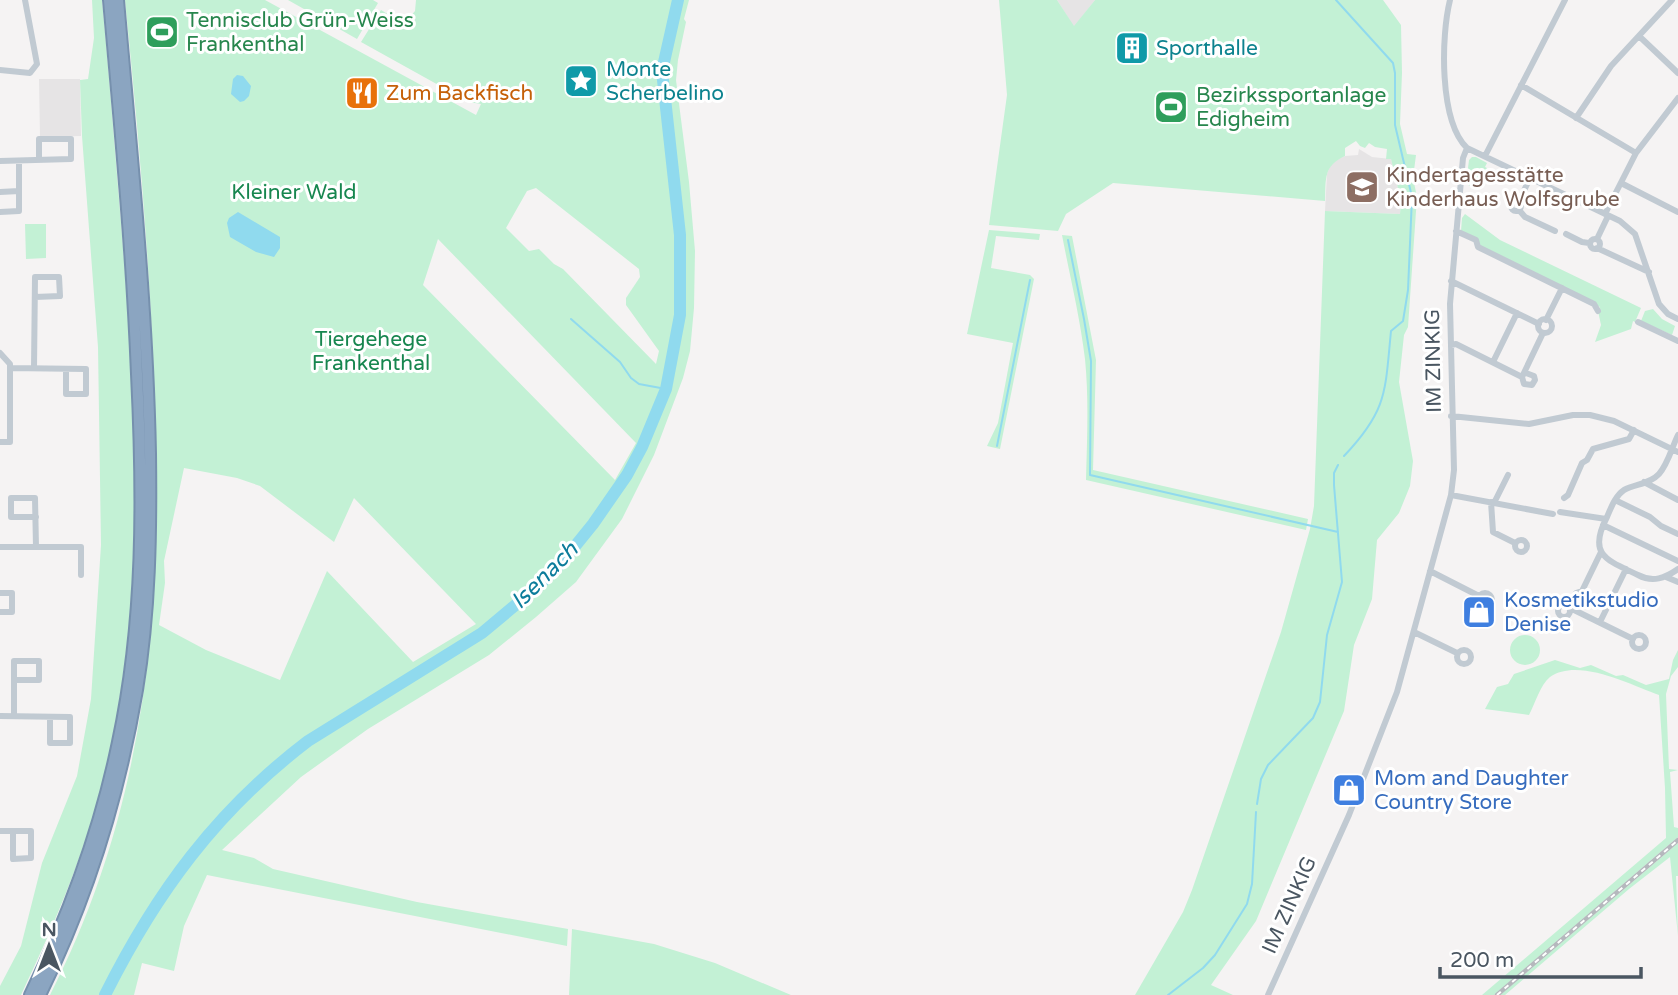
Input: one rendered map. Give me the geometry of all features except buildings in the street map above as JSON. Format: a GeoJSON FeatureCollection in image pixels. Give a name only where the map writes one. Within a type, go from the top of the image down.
{"type":"FeatureCollection","features":[{"type":"Feature","properties":{"kind":"highway"},"geometry":{"type":"LineString","coordinates":[[30,995],[75,893],[105,800],[128,687],[138,598],[141,475],[135,323],[109,0]]}},
{"type":"Feature","properties":{"kind":"highway"},"geometry":{"type":"LineString","coordinates":[[40,995],[82,898],[114,802],[137,688],[147,598],[150,475],[145,322],[118,0]]}},
{"type":"Feature","properties":{"kind":"street"},"geometry":{"type":"LineString","coordinates":[[0,70],[30,73],[37,64],[25,0]]}},
{"type":"Feature","properties":{"kind":"street"},"geometry":{"type":"LineString","coordinates":[[1485,156],[1565,0]]}},
{"type":"Feature","properties":{"kind":"street"},"geometry":{"type":"LineString","coordinates":[[1576,118],[1611,66],[1672,0]]}},
{"type":"Feature","properties":{"kind":"street"},"geometry":{"type":"LineString","coordinates":[[1441,1],[1449,1],[1445,36],[1447,106],[1455,132],[1467,148],[1620,221],[1635,233],[1659,304],[1668,314],[1678,319]]}},
{"type":"Feature","properties":{"kind":"street"},"geometry":{"type":"LineString","coordinates":[[1639,36],[1678,73]]}},
{"type":"Feature","properties":{"kind":"street"},"geometry":{"type":"LineString","coordinates":[[1521,85],[1636,153]]}},
{"type":"Feature","properties":{"kind":"street"},"geometry":{"type":"LineString","coordinates":[[1597,239],[1636,153],[1678,98]]}},
{"type":"Feature","properties":{"kind":"street"},"geometry":{"type":"LineString","coordinates":[[0,161],[71,159],[71,139],[39,139],[40,159]]}},
{"type":"Feature","properties":{"kind":"street","name":"IM ZINKIG"},"geometry":{"type":"LineString","coordinates":[[1268,995],[1349,815],[1397,692],[1451,495],[1454,470],[1451,416],[1451,281],[1463,158],[1467,148]]}},
{"type":"Feature","properties":{"kind":"street"},"geometry":{"type":"LineString","coordinates":[[0,212],[19,211],[19,161]]}},
{"type":"Feature","properties":{"kind":"street"},"geometry":{"type":"LineString","coordinates":[[1530,178],[1519,201],[1522,206],[1519,210],[1525,217],[1555,231]]}},
{"type":"Feature","properties":{"kind":"street"},"geometry":{"type":"LineString","coordinates":[[1621,183],[1678,212]]}},
{"type":"Feature","properties":{"kind":"street"},"geometry":{"type":"LineString","coordinates":[[0,192],[19,191]]}},
{"type":"Feature","properties":{"kind":"street"},"geometry":{"type":"LineString","coordinates":[[1456,231],[1476,240],[1478,247],[1594,304],[1598,311]]}},
{"type":"Feature","properties":{"kind":"street"},"geometry":{"type":"LineString","coordinates":[[1566,234],[1589,243],[1591,248],[1597,248],[1648,272]]}},
{"type":"Feature","properties":{"kind":"street"},"geometry":{"type":"LineString","coordinates":[[1589,243],[1592,239],[1597,239]]}},
{"type":"Feature","properties":{"kind":"street"},"geometry":{"type":"LineString","coordinates":[[1597,239],[1600,244],[1597,248]]}},
{"type":"Feature","properties":{"kind":"street"},"geometry":{"type":"LineString","coordinates":[[34,369],[35,277],[59,277],[60,296],[35,297]]}},
{"type":"Feature","properties":{"kind":"street"},"geometry":{"type":"LineString","coordinates":[[1451,281],[1539,324]]}},
{"type":"Feature","properties":{"kind":"street"},"geometry":{"type":"LineString","coordinates":[[1539,324],[1546,320],[1562,288]]}},
{"type":"Feature","properties":{"kind":"street"},"geometry":{"type":"LineString","coordinates":[[1493,362],[1517,313]]}},
{"type":"Feature","properties":{"kind":"street"},"geometry":{"type":"LineString","coordinates":[[1543,332],[1551,328],[1551,324],[1546,320]]}},
{"type":"Feature","properties":{"kind":"street"},"geometry":{"type":"LineString","coordinates":[[1638,322],[1678,341]]}},
{"type":"Feature","properties":{"kind":"street"},"geometry":{"type":"LineString","coordinates":[[1539,324],[1539,329],[1543,332]]}},
{"type":"Feature","properties":{"kind":"street"},"geometry":{"type":"LineString","coordinates":[[1451,345],[1456,344],[1524,375],[1543,332]]}},
{"type":"Feature","properties":{"kind":"street"},"geometry":{"type":"LineString","coordinates":[[0,354],[10,364],[10,442],[0,442]]}},
{"type":"Feature","properties":{"kind":"street"},"geometry":{"type":"LineString","coordinates":[[10,368],[86,369],[86,394],[66,394],[66,369]]}},
{"type":"Feature","properties":{"kind":"street"},"geometry":{"type":"LineString","coordinates":[[1451,416],[1529,424],[1573,415],[1587,415],[1608,419],[1675,450]]}},
{"type":"Feature","properties":{"kind":"street"},"geometry":{"type":"LineString","coordinates":[[0,424],[10,423]]}},
{"type":"Feature","properties":{"kind":"street"},"geometry":{"type":"LineString","coordinates":[[1564,498],[1593,449],[1629,439],[1634,430]]}},
{"type":"Feature","properties":{"kind":"street"},"geometry":{"type":"LineString","coordinates":[[1678,435],[1675,450],[1659,474],[1627,489],[1615,500],[1598,540],[1601,552],[1608,561],[1645,579],[1666,577],[1678,569]]}},
{"type":"Feature","properties":{"kind":"street"},"geometry":{"type":"LineString","coordinates":[[1508,475],[1492,502],[1493,532],[1515,543]]}},
{"type":"Feature","properties":{"kind":"street"},"geometry":{"type":"LineString","coordinates":[[1644,482],[1678,500]]}},
{"type":"Feature","properties":{"kind":"street"},"geometry":{"type":"LineString","coordinates":[[1451,495],[1604,522],[1678,561]]}},
{"type":"Feature","properties":{"kind":"street"},"geometry":{"type":"LineString","coordinates":[[36,517],[11,517],[11,498],[36,498],[36,517],[36,547]]}},
{"type":"Feature","properties":{"kind":"street"},"geometry":{"type":"LineString","coordinates":[[1615,500],[1678,534]]}},
{"type":"Feature","properties":{"kind":"street"},"geometry":{"type":"LineString","coordinates":[[0,547],[81,547],[81,575]]}},
{"type":"Feature","properties":{"kind":"street"},"geometry":{"type":"LineString","coordinates":[[1601,552],[1582,591],[1576,593],[1569,607],[1633,639]]}},
{"type":"Feature","properties":{"kind":"street"},"geometry":{"type":"LineString","coordinates":[[1600,622],[1626,569]]}},
{"type":"Feature","properties":{"kind":"street"},"geometry":{"type":"LineString","coordinates":[[1430,572],[1479,596]]}},
{"type":"Feature","properties":{"kind":"street"},"geometry":{"type":"LineString","coordinates":[[1666,577],[1678,582]]}},
{"type":"Feature","properties":{"kind":"street"},"geometry":{"type":"LineString","coordinates":[[0,593],[12,593],[12,612],[0,612]]}},
{"type":"Feature","properties":{"kind":"street"},"geometry":{"type":"LineString","coordinates":[[1414,632],[1457,653]]}},
{"type":"Feature","properties":{"kind":"street"},"geometry":{"type":"LineString","coordinates":[[14,716],[15,661],[39,661],[39,680],[15,680]]}},
{"type":"Feature","properties":{"kind":"street"},"geometry":{"type":"LineString","coordinates":[[0,716],[70,717],[69,743],[50,743],[50,718]]}},
{"type":"Feature","properties":{"kind":"street"},"geometry":{"type":"LineString","coordinates":[[0,831],[13,831],[31,831],[32,858],[13,859],[13,831]]}},
{"type":"Feature","properties":{"kind":"shaded area"},"geometry":{"type":"Polygon","coordinates":[[[1057,0],[1095,0],[1074,27],[1057,0]]]}},
{"type":"Feature","properties":{"kind":"shaded area"},"geometry":{"type":"Polygon","coordinates":[[[39,79],[80,79],[81,136],[40,137],[39,79]]]}},
{"type":"Feature","properties":{"kind":"shaded area","name":"Kindertagesstätte Kinderhaus Wolfsgrube"},"geometry":{"type":"Polygon","coordinates":[[[1359,149],[1372,157],[1391,159],[1401,201],[1400,214],[1325,211],[1330,166],[1345,156],[1358,155],[1359,149]]]}},
{"type":"Feature","properties":{"kind":"green space"},"geometry":{"type":"Polygon","coordinates":[[[92,0],[102,0],[131,372],[135,498],[129,623],[111,747],[85,843],[49,935],[21,995],[0,995],[0,986],[21,946],[42,863],[77,776],[91,699],[101,545],[98,347],[80,80],[88,79],[94,38],[92,0]]]}},
{"type":"Feature","properties":{"kind":"green space"},"geometry":{"type":"Polygon","coordinates":[[[125,0],[265,0],[476,115],[481,104],[469,102],[361,42],[381,10],[404,24],[415,11],[416,0],[689,0],[676,80],[695,251],[690,351],[683,378],[654,455],[622,519],[576,582],[536,617],[489,655],[368,729],[301,777],[222,850],[254,858],[273,869],[417,902],[568,929],[567,946],[207,875],[184,926],[174,971],[142,963],[134,995],[50,995],[85,918],[112,841],[131,763],[145,685],[153,605],[156,443],[153,359],[145,224],[125,0]],[[536,188],[527,191],[506,228],[529,251],[539,249],[563,269],[656,364],[659,351],[626,305],[626,298],[640,277],[639,269],[536,188]],[[438,239],[423,285],[615,480],[636,443],[438,239]],[[184,468],[164,561],[165,583],[159,625],[206,650],[280,680],[327,571],[413,662],[476,624],[354,498],[334,542],[260,486],[237,478],[184,468]]]}},
{"type":"Feature","properties":{"kind":"green space","name":"Tennisclub Grün-Weiss Frankenthal"},"geometry":{"type":"Polygon","coordinates":[[[288,0],[373,0],[378,3],[357,39],[288,0]]]}},
{"type":"Feature","properties":{"kind":"green space"},"geometry":{"type":"Polygon","coordinates":[[[999,0],[1057,0],[1074,26],[1095,0],[1383,0],[1401,25],[1400,124],[1407,154],[1416,155],[1413,178],[1417,197],[1408,327],[1404,335],[1399,382],[1413,461],[1410,486],[1399,513],[1377,540],[1372,599],[1354,645],[1344,711],[1256,921],[1211,985],[1233,995],[1135,995],[1183,912],[1192,890],[1281,632],[1310,529],[1314,506],[1325,211],[1400,214],[1401,201],[1391,159],[1386,159],[1387,149],[1369,143],[1365,148],[1356,141],[1345,148],[1345,156],[1329,169],[1325,201],[1113,183],[1066,214],[1058,231],[989,225],[1007,95],[999,0]]]}},
{"type":"Feature","properties":{"kind":"green space"},"geometry":{"type":"Polygon","coordinates":[[[1472,157],[1487,163],[1487,168],[1475,188],[1466,184],[1469,160],[1472,157]]]}},
{"type":"Feature","properties":{"kind":"green space"},"geometry":{"type":"Polygon","coordinates":[[[1465,214],[1500,240],[1641,308],[1631,329],[1595,342],[1601,325],[1598,311],[1600,307],[1480,246],[1461,231],[1465,214]]]}},
{"type":"Feature","properties":{"kind":"green space"},"geometry":{"type":"Polygon","coordinates":[[[25,224],[46,224],[46,258],[26,259],[25,224]]]}},
{"type":"Feature","properties":{"kind":"green space"},"geometry":{"type":"Polygon","coordinates":[[[989,230],[1040,234],[1039,240],[996,236],[991,268],[1030,275],[1034,279],[1000,449],[987,446],[998,423],[1013,343],[967,334],[989,230]]]}},
{"type":"Feature","properties":{"kind":"green space"},"geometry":{"type":"Polygon","coordinates":[[[1062,235],[1072,236],[1096,360],[1093,470],[1308,519],[1306,530],[1086,480],[1085,359],[1062,235]]]}},
{"type":"Feature","properties":{"kind":"green space"},"geometry":{"type":"Polygon","coordinates":[[[1653,309],[1662,319],[1675,326],[1672,335],[1641,321],[1645,311],[1653,309]]]}},
{"type":"Feature","properties":{"kind":"green space"},"geometry":{"type":"Polygon","coordinates":[[[1525,635],[1536,639],[1540,650],[1536,661],[1525,665],[1514,661],[1510,650],[1514,639],[1525,635]]]}},
{"type":"Feature","properties":{"kind":"green space"},"geometry":{"type":"Polygon","coordinates":[[[1678,650],[1678,667],[1671,676],[1666,694],[1669,769],[1678,770],[1670,772],[1674,827],[1678,828],[1678,837],[1494,995],[1482,995],[1666,838],[1659,695],[1589,671],[1562,672],[1546,680],[1529,715],[1485,709],[1497,687],[1508,684],[1514,674],[1555,660],[1580,668],[1591,665],[1646,685],[1669,679],[1678,650]]]}},
{"type":"Feature","properties":{"kind":"green space"},"geometry":{"type":"Polygon","coordinates":[[[1678,843],[1678,936],[1670,857],[1505,995],[1500,995],[1678,843]]]}},
{"type":"Feature","properties":{"kind":"green space"},"geometry":{"type":"Polygon","coordinates":[[[572,929],[654,944],[715,963],[791,995],[569,995],[572,929]]]}},
{"type":"Feature","properties":{"kind":"water"},"geometry":{"type":"Polygon","coordinates":[[[237,75],[243,76],[251,86],[249,96],[240,102],[231,94],[233,79],[237,75]]]}},
{"type":"Feature","properties":{"kind":"water"},"geometry":{"type":"Polygon","coordinates":[[[238,212],[280,237],[280,248],[274,257],[256,252],[230,237],[227,223],[229,218],[238,212]]]}},
{"type":"Feature","properties":{"kind":"waterway","name":"Isenach"},"geometry":{"type":"LineString","coordinates":[[105,995],[167,888],[217,825],[245,796],[308,741],[482,633],[537,587],[563,561],[593,524],[627,475],[666,389],[680,315],[680,235],[662,71],[678,0]]}},
{"type":"Feature","properties":{"kind":"waterway"},"geometry":{"type":"LineString","coordinates":[[1336,0],[1393,63],[1395,125],[1412,197],[1408,290],[1403,321],[1391,331],[1385,385],[1377,412],[1344,456]]}},
{"type":"Feature","properties":{"kind":"waterway"},"geometry":{"type":"LineString","coordinates":[[1068,240],[1091,361],[1090,475],[1338,532]]}},
{"type":"Feature","properties":{"kind":"waterway"},"geometry":{"type":"LineString","coordinates":[[997,446],[1030,280]]}},
{"type":"Feature","properties":{"kind":"waterway"},"geometry":{"type":"LineString","coordinates":[[571,319],[620,362],[631,378],[639,384],[666,389]]}},
{"type":"Feature","properties":{"kind":"waterway"},"geometry":{"type":"LineString","coordinates":[[1257,804],[1261,779],[1268,765],[1313,718],[1320,702],[1327,635],[1342,582],[1334,485],[1334,473],[1338,465]]}},
{"type":"Feature","properties":{"kind":"waterway"},"geometry":{"type":"LineString","coordinates":[[1168,995],[1203,968],[1215,955],[1247,904],[1252,884],[1256,812]]}},
{"type":"Feature","properties":{"kind":"railway"},"geometry":{"type":"LineString","coordinates":[[1497,995],[1678,840]]}},
{"type":"Feature","properties":{"kind":"place","name":"Tennisclub Grün-Weiss Frankenthal"},"geometry":{"type":"Point","coordinates":[162,32]}},
{"type":"Feature","properties":{"kind":"place","name":"Sporthalle"},"geometry":{"type":"Point","coordinates":[1132,48]}},
{"type":"Feature","properties":{"kind":"place","name":"Monte Scherbelino"},"geometry":{"type":"Point","coordinates":[581,81]}},
{"type":"Feature","properties":{"kind":"place","name":"Zum Backfisch"},"geometry":{"type":"Point","coordinates":[362,93]}},
{"type":"Feature","properties":{"kind":"place","name":"Bezirkssportanlage Edigheim"},"geometry":{"type":"Point","coordinates":[1171,107]}},
{"type":"Feature","properties":{"kind":"place","name":"Kindertagesstätte Kinderhaus Wolfsgrube"},"geometry":{"type":"Point","coordinates":[1362,187]}},
{"type":"Feature","properties":{"kind":"place","name":"Kosmetikstudio Denise"},"geometry":{"type":"Point","coordinates":[1479,612]}},
{"type":"Feature","properties":{"kind":"place","name":"Mom and Daughter Country Store"},"geometry":{"type":"Point","coordinates":[1349,790]}},
{"type":"Feature","properties":{"kind":"park label","name":"Kleiner Wald"},"geometry":{"type":"Point","coordinates":[294,192]}},
{"type":"Feature","properties":{"kind":"park label","name":"Tiergehege Frankenthal"},"geometry":{"type":"Point","coordinates":[371,351]}}]}
